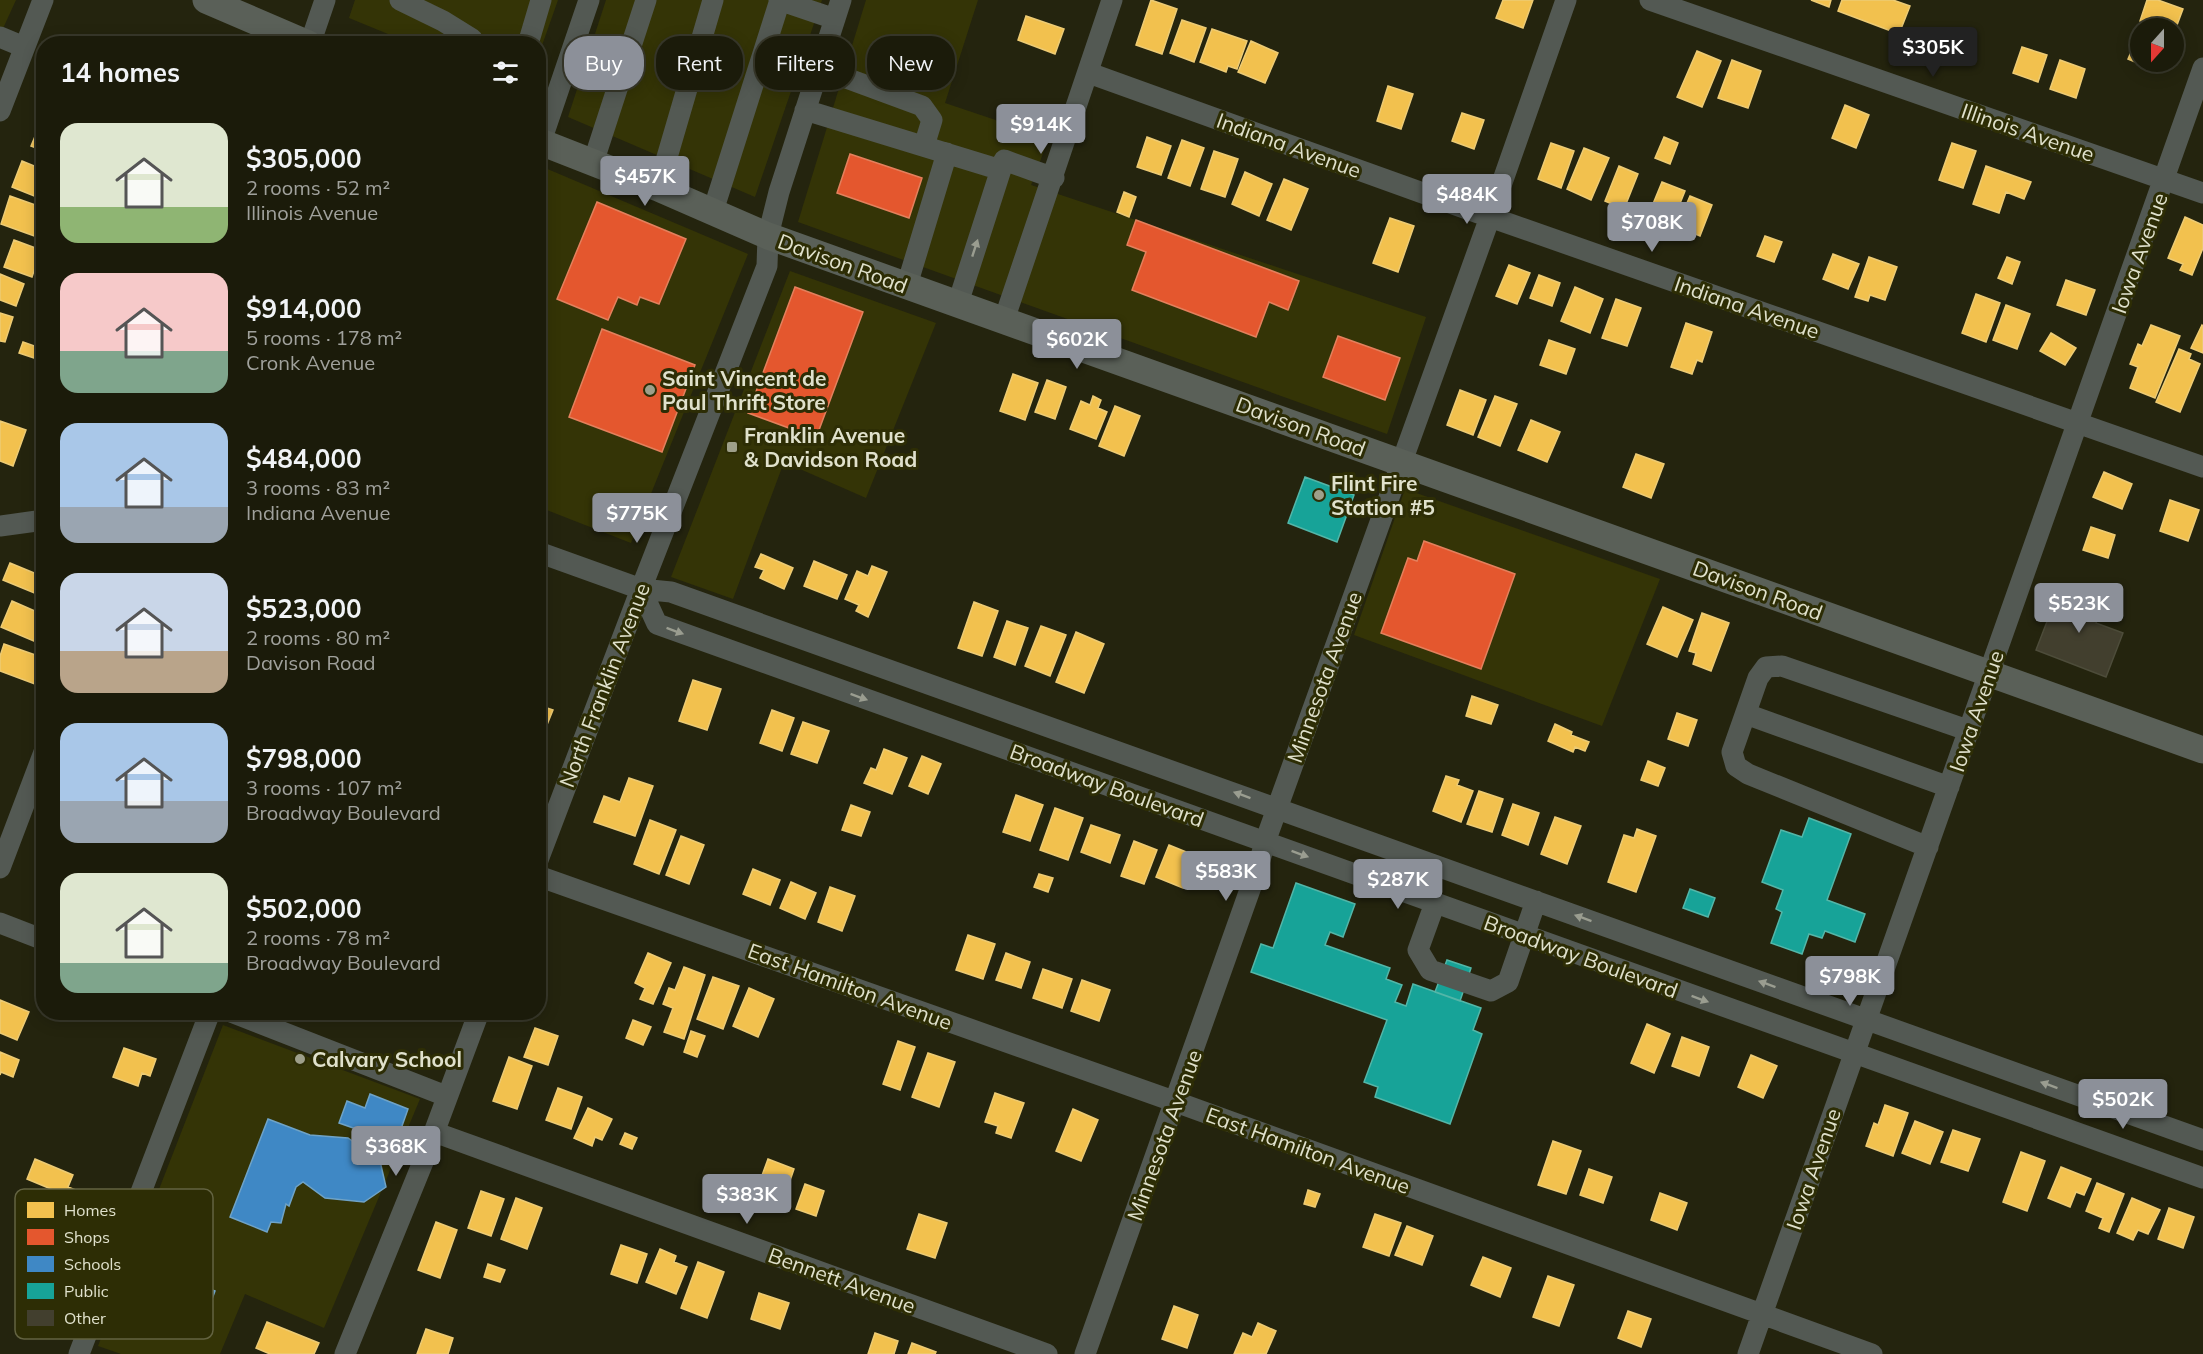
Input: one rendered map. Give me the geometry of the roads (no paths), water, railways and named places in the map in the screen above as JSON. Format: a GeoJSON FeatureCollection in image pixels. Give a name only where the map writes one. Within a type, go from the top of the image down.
{"type":"FeatureCollection","features":[{"type":"Feature","properties":{"kind":"main road"},"geometry":{"type":"LineString","coordinates":[[206,0],[290,36]]}},
{"type":"Feature","properties":{"kind":"main road","name":"Davison Road"},"geometry":{"type":"LineString","coordinates":[[546,146],[658,188],[768,236],[2203,750]]}},
{"type":"Feature","properties":{"kind":"street"},"geometry":{"type":"LineString","coordinates":[[0,111],[43,0]]}},
{"type":"Feature","properties":{"kind":"street"},"geometry":{"type":"LineString","coordinates":[[312,36],[325,0]]}},
{"type":"Feature","properties":{"kind":"street"},"geometry":{"type":"LineString","coordinates":[[400,0],[443,21],[466,36]]}},
{"type":"Feature","properties":{"kind":"street"},"geometry":{"type":"LineString","coordinates":[[530,36],[541,0]]}},
{"type":"Feature","properties":{"kind":"street"},"geometry":{"type":"LineString","coordinates":[[546,124],[589,0]]}},
{"type":"Feature","properties":{"kind":"street"},"geometry":{"type":"LineString","coordinates":[[594,163],[646,0]]}},
{"type":"Feature","properties":{"kind":"street"},"geometry":{"type":"LineString","coordinates":[[658,188],[713,0]]}},
{"type":"Feature","properties":{"kind":"street"},"geometry":{"type":"LineString","coordinates":[[713,211],[780,0],[838,9]]}},
{"type":"Feature","properties":{"kind":"street"},"geometry":{"type":"LineString","coordinates":[[1004,320],[1054,178],[1112,0]]}},
{"type":"Feature","properties":{"kind":"street","name":"Minnesota Avenue"},"geometry":{"type":"LineString","coordinates":[[1085,1354],[1176,1102],[1277,808],[1566,0]]}},
{"type":"Feature","properties":{"kind":"street","name":"Illinois Avenue"},"geometry":{"type":"LineString","coordinates":[[1650,0],[2203,193]]}},
{"type":"Feature","properties":{"kind":"street","name":"North Franklin Avenue"},"geometry":{"type":"LineString","coordinates":[[829,36],[838,9]]}},
{"type":"Feature","properties":{"kind":"street"},"geometry":{"type":"LineString","coordinates":[[0,37],[24,47]]}},
{"type":"Feature","properties":{"kind":"street","name":"Iowa Avenue"},"geometry":{"type":"LineString","coordinates":[[1748,1354],[2203,68]]}},
{"type":"Feature","properties":{"kind":"street","name":"Indiana Avenue"},"geometry":{"type":"LineString","coordinates":[[1089,73],[1490,217],[2203,467]]}},
{"type":"Feature","properties":{"kind":"street"},"geometry":{"type":"LineString","coordinates":[[855,82],[922,106],[932,120],[924,146]]}},
{"type":"Feature","properties":{"kind":"street","name":"North Franklin Avenue"},"geometry":{"type":"LineString","coordinates":[[546,839],[640,589],[766,266],[768,236],[779,192],[812,90]]}},
{"type":"Feature","properties":{"kind":"street"},"geometry":{"type":"LineString","coordinates":[[806,110],[1000,170]]}},
{"type":"Feature","properties":{"kind":"street"},"geometry":{"type":"LineString","coordinates":[[907,285],[947,153]]}},
{"type":"Feature","properties":{"kind":"street"},"geometry":{"type":"LineString","coordinates":[[958,303],[1004,160],[1054,178]]}},
{"type":"Feature","properties":{"kind":"street"},"geometry":{"type":"LineString","coordinates":[[0,526],[36,521]]}},
{"type":"Feature","properties":{"kind":"street","name":"Broadway Boulevard"},"geometry":{"type":"LineString","coordinates":[[546,555],[640,589],[671,592],[2203,1140]]}},
{"type":"Feature","properties":{"kind":"street","name":"Broadway Boulevard"},"geometry":{"type":"LineString","coordinates":[[640,589],[657,624],[2203,1178]]}},
{"type":"Feature","properties":{"kind":"street"},"geometry":{"type":"LineString","coordinates":[[1928,847],[1748,774],[1736,766],[1732,752],[1758,678],[1766,668],[1782,666],[1970,731]]}},
{"type":"Feature","properties":{"kind":"street"},"geometry":{"type":"LineString","coordinates":[[1746,714],[1949,787]]}},
{"type":"Feature","properties":{"kind":"street"},"geometry":{"type":"LineString","coordinates":[[0,868],[36,773]]}},
{"type":"Feature","properties":{"kind":"street","name":"East Hamilton Avenue"},"geometry":{"type":"LineString","coordinates":[[546,879],[1176,1102],[1872,1354]]}},
{"type":"Feature","properties":{"kind":"street"},"geometry":{"type":"LineString","coordinates":[[1435,903],[1418,950],[1430,970],[1491,990],[1508,982],[1536,901]]}},
{"type":"Feature","properties":{"kind":"street"},"geometry":{"type":"LineString","coordinates":[[0,923],[36,937]]}},
{"type":"Feature","properties":{"kind":"street"},"geometry":{"type":"LineString","coordinates":[[142,1189],[207,1020]]}},
{"type":"Feature","properties":{"kind":"street"},"geometry":{"type":"LineString","coordinates":[[251,1020],[446,1096]]}},
{"type":"Feature","properties":{"kind":"street"},"geometry":{"type":"LineString","coordinates":[[345,1354],[434,1132],[476,1020]]}},
{"type":"Feature","properties":{"kind":"street"},"geometry":{"type":"LineString","coordinates":[[2136,1153],[2147,1120]]}},
{"type":"Feature","properties":{"kind":"street","name":"Bennett Avenue"},"geometry":{"type":"LineString","coordinates":[[434,1132],[1047,1354]]}},
{"type":"Feature","properties":{"kind":"street"},"geometry":{"type":"LineString","coordinates":[[79,1354],[85,1339]]}},
{"type":"Feature","properties":{"kind":"place","name":"Saint Vincent de Paul Thrift Store"},"geometry":{"type":"Point","coordinates":[650,390]}},
{"type":"Feature","properties":{"kind":"place","name":"Franklin Avenue & Davidson Road"},"geometry":{"type":"Point","coordinates":[732,447]}},
{"type":"Feature","properties":{"kind":"place","name":"Flint Fire Station #5"},"geometry":{"type":"Point","coordinates":[1319,495]}},
{"type":"Feature","properties":{"kind":"place","name":"Calvary School"},"geometry":{"type":"Point","coordinates":[300,1059]}}]}
